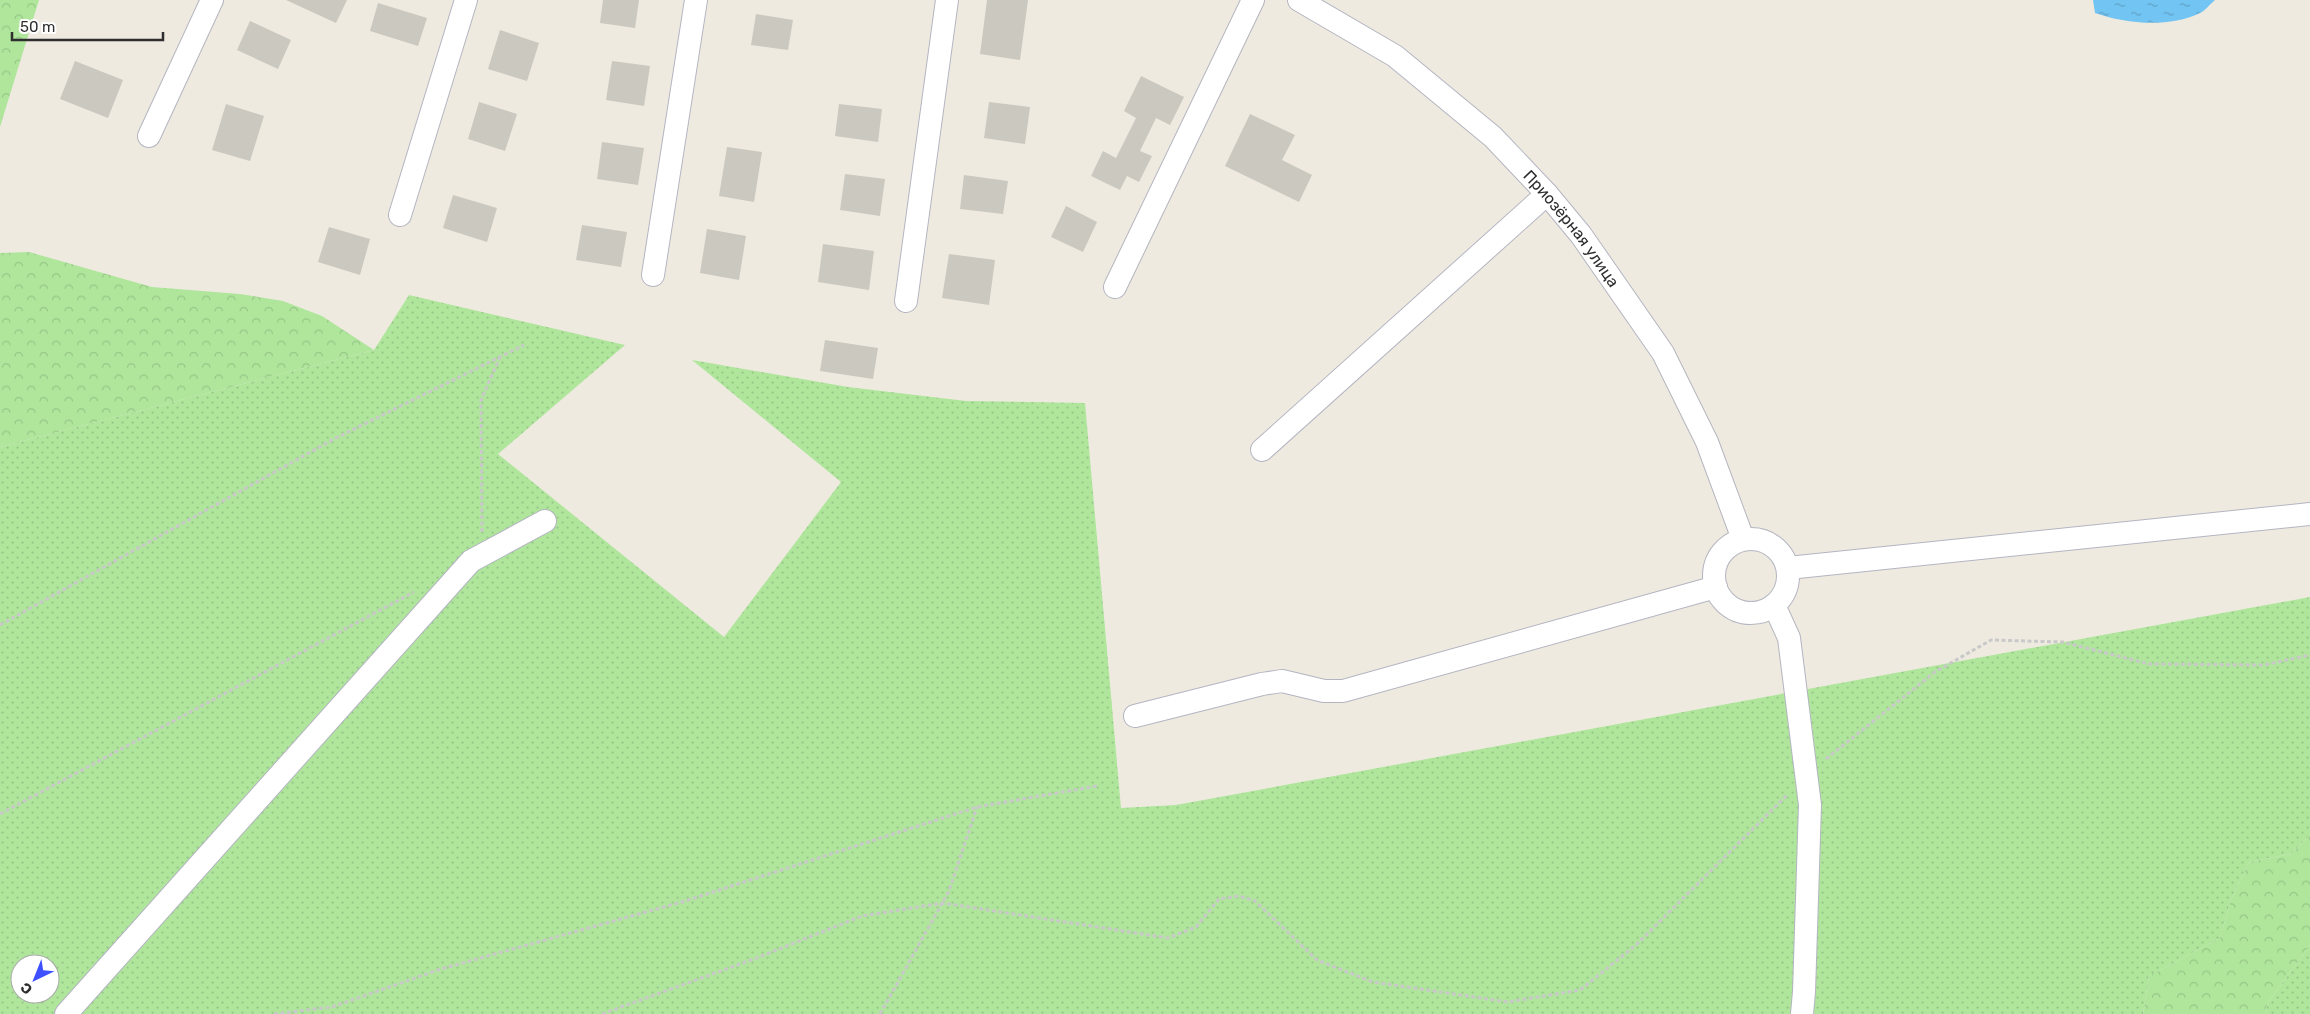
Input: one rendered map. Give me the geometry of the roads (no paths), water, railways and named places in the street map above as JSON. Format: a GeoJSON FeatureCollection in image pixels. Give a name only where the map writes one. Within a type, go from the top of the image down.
{"type":"FeatureCollection","features":[{"type":"Feature","properties":{"kind":"street"},"geometry":{"type":"LineString","coordinates":[[149,136],[212,0]]}},
{"type":"Feature","properties":{"kind":"street"},"geometry":{"type":"LineString","coordinates":[[400,215],[466,0]]}},
{"type":"Feature","properties":{"kind":"street"},"geometry":{"type":"LineString","coordinates":[[653,275],[696,0]]}},
{"type":"Feature","properties":{"kind":"street"},"geometry":{"type":"LineString","coordinates":[[906,301],[947,0]]}},
{"type":"Feature","properties":{"kind":"street"},"geometry":{"type":"LineString","coordinates":[[1115,287],[1253,0]]}},
{"type":"Feature","properties":{"kind":"street","name":"Приозёрная улица"},"geometry":{"type":"LineString","coordinates":[[1299,0],[1395,56],[1493,137],[1581,235],[1663,354],[1707,442],[1743,539]]}},
{"type":"Feature","properties":{"kind":"street"},"geometry":{"type":"LineString","coordinates":[[1262,450],[1546,194]]}},
{"type":"Feature","properties":{"kind":"street"},"geometry":{"type":"LineString","coordinates":[[1788,568],[2310,514]]}},
{"type":"Feature","properties":{"kind":"street"},"geometry":{"type":"LineString","coordinates":[[66,1014],[472,561],[545,521]]}},
{"type":"Feature","properties":{"kind":"street"},"geometry":{"type":"LineString","coordinates":[[1753,538],[1771,545],[1784,559],[1788,568],[1786,588],[1774,605],[1755,613],[1735,610],[1720,596],[1714,577],[1719,557],[1733,543],[1743,539],[1753,538]]}},
{"type":"Feature","properties":{"kind":"street"},"geometry":{"type":"LineString","coordinates":[[1135,716],[1262,684],[1282,681],[1324,692],[1343,690],[1716,587]]}},
{"type":"Feature","properties":{"kind":"street"},"geometry":{"type":"LineString","coordinates":[[1774,605],[1789,638],[1810,805],[1802,1014]]}},
{"type":"Feature","properties":{"kind":"water"},"geometry":{"type":"Polygon","coordinates":[[[2093,0],[2215,0],[2202,12],[2188,18],[2148,23],[2120,20],[2095,13],[2093,0]]]}}]}
